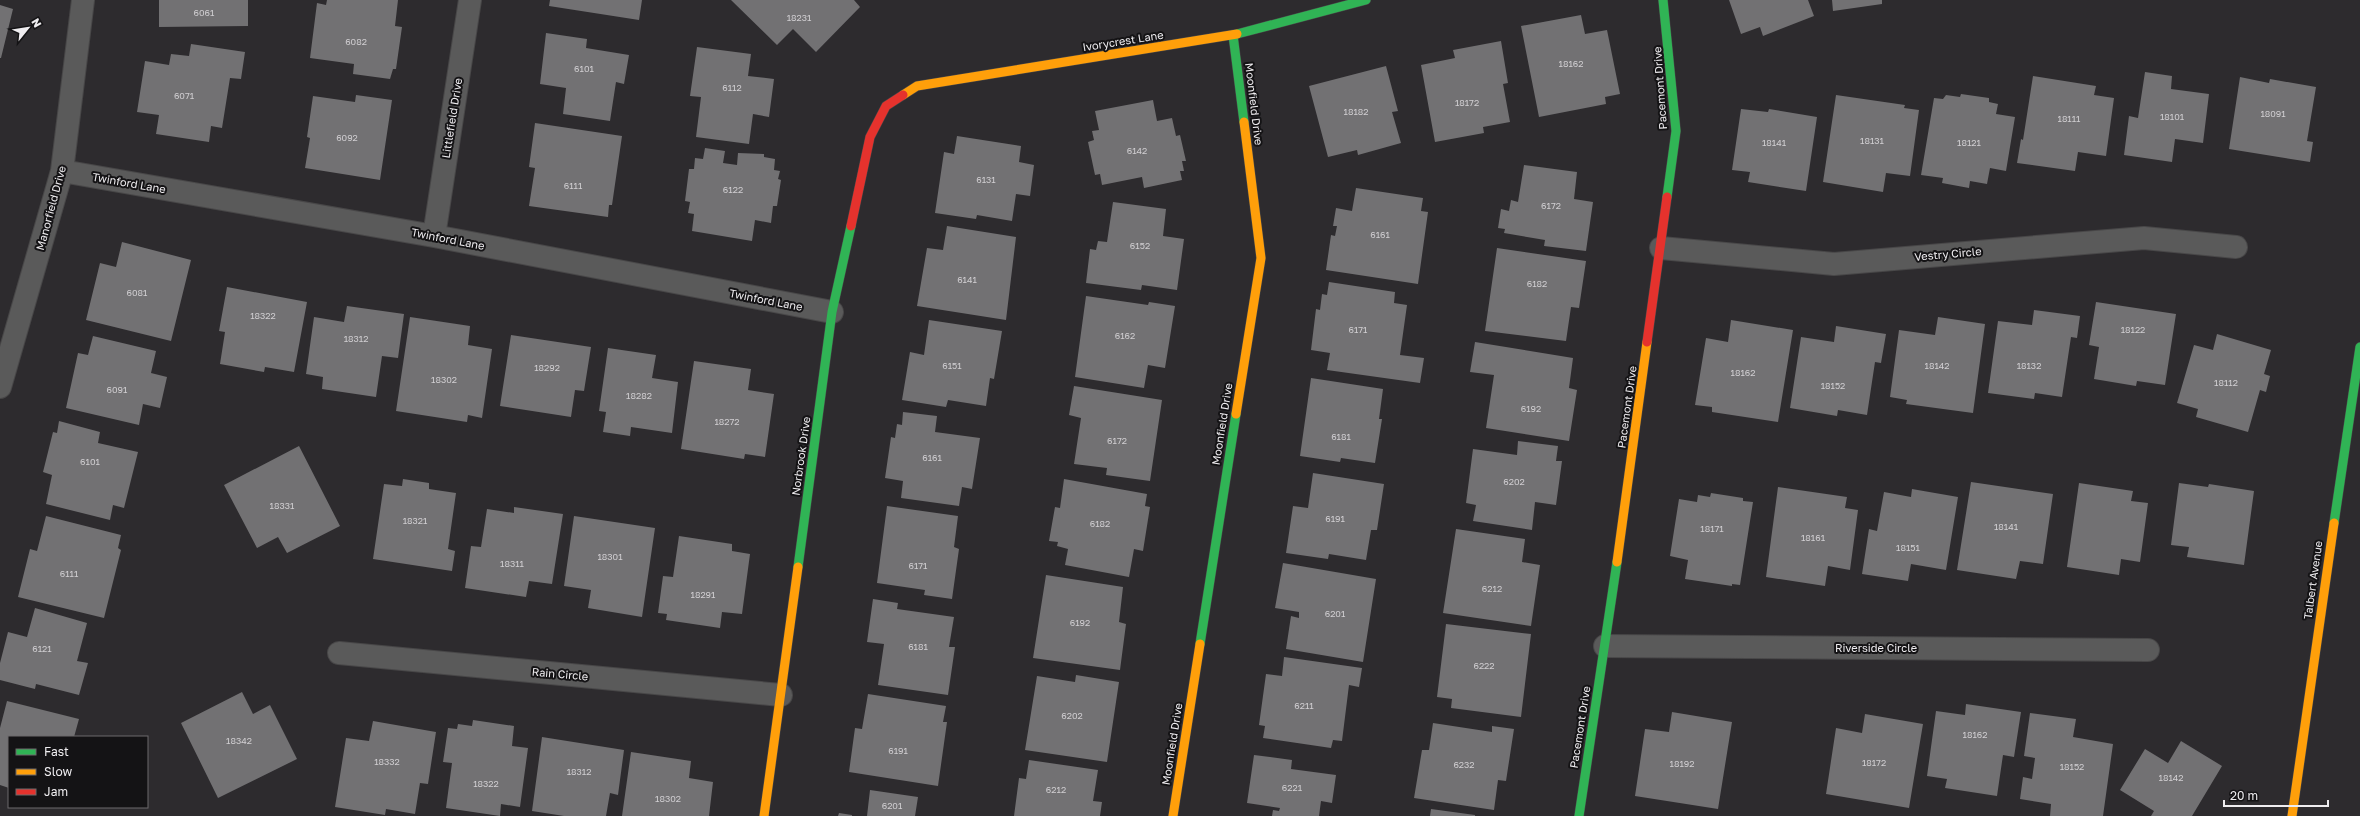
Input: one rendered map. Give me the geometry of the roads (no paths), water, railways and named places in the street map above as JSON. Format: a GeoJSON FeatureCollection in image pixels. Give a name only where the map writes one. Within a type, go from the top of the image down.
{"type":"FeatureCollection","features":[{"type":"Feature","properties":{"kind":"street","name":"Manorfield Drive"},"geometry":{"type":"LineString","coordinates":[[0,388],[62,171],[83,0]]}},
{"type":"Feature","properties":{"kind":"street","name":"Littlefield Drive"},"geometry":{"type":"LineString","coordinates":[[434,236],[470,0]]}},
{"type":"Feature","properties":{"kind":"street","name":"Ivorycrest Lane"},"geometry":{"type":"LineString","coordinates":[[886,106],[917,86],[1233,35],[1366,0]]}},
{"type":"Feature","properties":{"kind":"street","name":"Pacemont Drive"},"geometry":{"type":"LineString","coordinates":[[1579,816],[1662,248],[1676,131],[1663,0]]}},
{"type":"Feature","properties":{"kind":"street","name":"Moonfield Drive"},"geometry":{"type":"LineString","coordinates":[[1173,816],[1260,258],[1233,35]]}},
{"type":"Feature","properties":{"kind":"street","name":"Norbrook Drive"},"geometry":{"type":"LineString","coordinates":[[764,816],[832,312],[870,137],[886,106]]}},
{"type":"Feature","properties":{"kind":"street","name":"Twinford Lane"},"geometry":{"type":"LineString","coordinates":[[62,171],[434,236],[832,312]]}},
{"type":"Feature","properties":{"kind":"street","name":"Vestry Circle"},"geometry":{"type":"LineString","coordinates":[[1662,248],[1834,264],[2144,238],[2236,247]]}},
{"type":"Feature","properties":{"kind":"street","name":"Talbert Avenue"},"geometry":{"type":"LineString","coordinates":[[2292,816],[2360,347]]}},
{"type":"Feature","properties":{"kind":"street","name":"Riverside Circle"},"geometry":{"type":"LineString","coordinates":[[1605,646],[2148,650]]}},
{"type":"Feature","properties":{"kind":"street","name":"Rain Circle"},"geometry":{"type":"LineString","coordinates":[[339,653],[781,695]]}}]}
